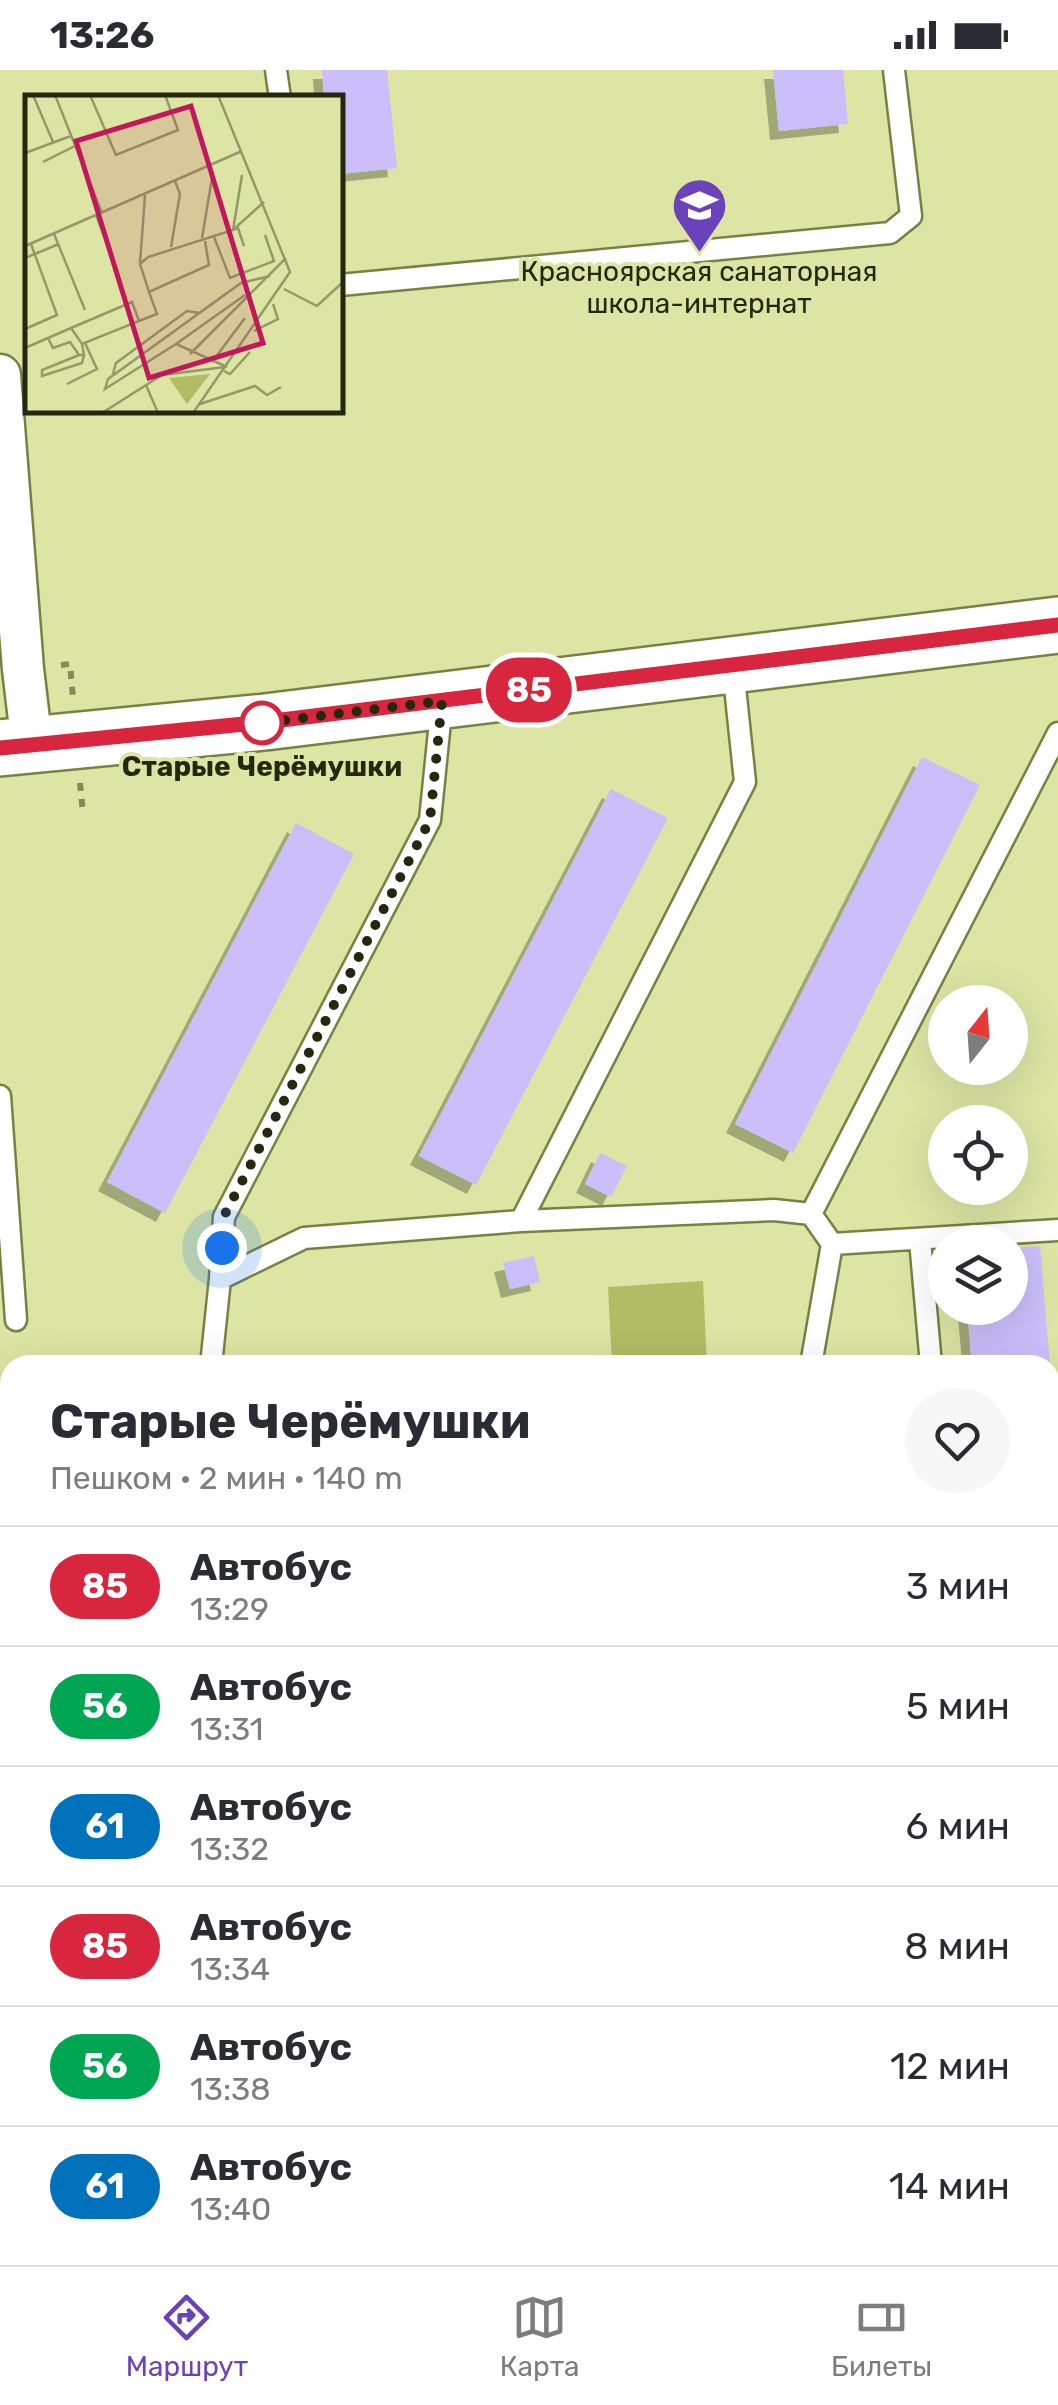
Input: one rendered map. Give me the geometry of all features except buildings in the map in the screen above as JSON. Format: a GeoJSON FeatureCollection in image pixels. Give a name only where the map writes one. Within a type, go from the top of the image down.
{"type":"FeatureCollection","features":[{"type":"Feature","properties":{"kind":"street"},"geometry":{"type":"LineString","coordinates":[[0,375],[23,668],[16,746],[265,722],[1058,625]]}},
{"type":"Feature","properties":{"kind":"lane"},"geometry":{"type":"LineString","coordinates":[[276,70],[280,95]]}},
{"type":"Feature","properties":{"kind":"lane"},"geometry":{"type":"LineString","coordinates":[[342,285],[890,234],[911,216],[894,70]]}},
{"type":"Feature","properties":{"kind":"lane"},"geometry":{"type":"LineString","coordinates":[[521,1221],[745,782],[732,665]]}},
{"type":"Feature","properties":{"kind":"lane"},"geometry":{"type":"LineString","coordinates":[[213,1355],[224,1216],[430,820],[442,701]]}},
{"type":"Feature","properties":{"kind":"lane"},"geometry":{"type":"LineString","coordinates":[[811,1214],[1058,733]]}},
{"type":"Feature","properties":{"kind":"lane"},"geometry":{"type":"LineString","coordinates":[[0,1096],[16,1320]]}},
{"type":"Feature","properties":{"kind":"lane"},"geometry":{"type":"LineString","coordinates":[[220,1279],[304,1238],[521,1221],[774,1210],[811,1214],[832,1244],[812,1355]]}},
{"type":"Feature","properties":{"kind":"lane"},"geometry":{"type":"LineString","coordinates":[[832,1244],[1058,1230]]}},
{"type":"Feature","properties":{"kind":"lane"},"geometry":{"type":"LineString","coordinates":[[920,1240],[929,1355]]}},
{"type":"Feature","properties":{"kind":"path"},"geometry":{"type":"LineString","coordinates":[[55,665],[70,664],[74,702]]}},
{"type":"Feature","properties":{"kind":"path"},"geometry":{"type":"LineString","coordinates":[[80,777],[83,814]]}},
{"type":"Feature","properties":{"kind":"green space"},"geometry":{"type":"Polygon","coordinates":[[[703,1281],[707,1355],[611,1355],[608,1287],[703,1281]]]}},
{"type":"Feature","properties":{"kind":"bus line","name":"85"},"geometry":{"type":"LineString","coordinates":[[0,748],[265,722],[1058,625]]}},
{"type":"Feature","properties":{"kind":"place","name":"Красноярская санаторная школа-интернат"},"geometry":{"type":"Point","coordinates":[699,254]}},
{"type":"Feature","properties":{"kind":"place","name":"Старые Черёмушки"},"geometry":{"type":"Point","coordinates":[262,723]}},
{"type":"Feature","properties":{"kind":"route"},"geometry":{"type":"LineString","coordinates":[[222,1248],[224,1216],[430,820],[442,701],[262,723]]}}]}
